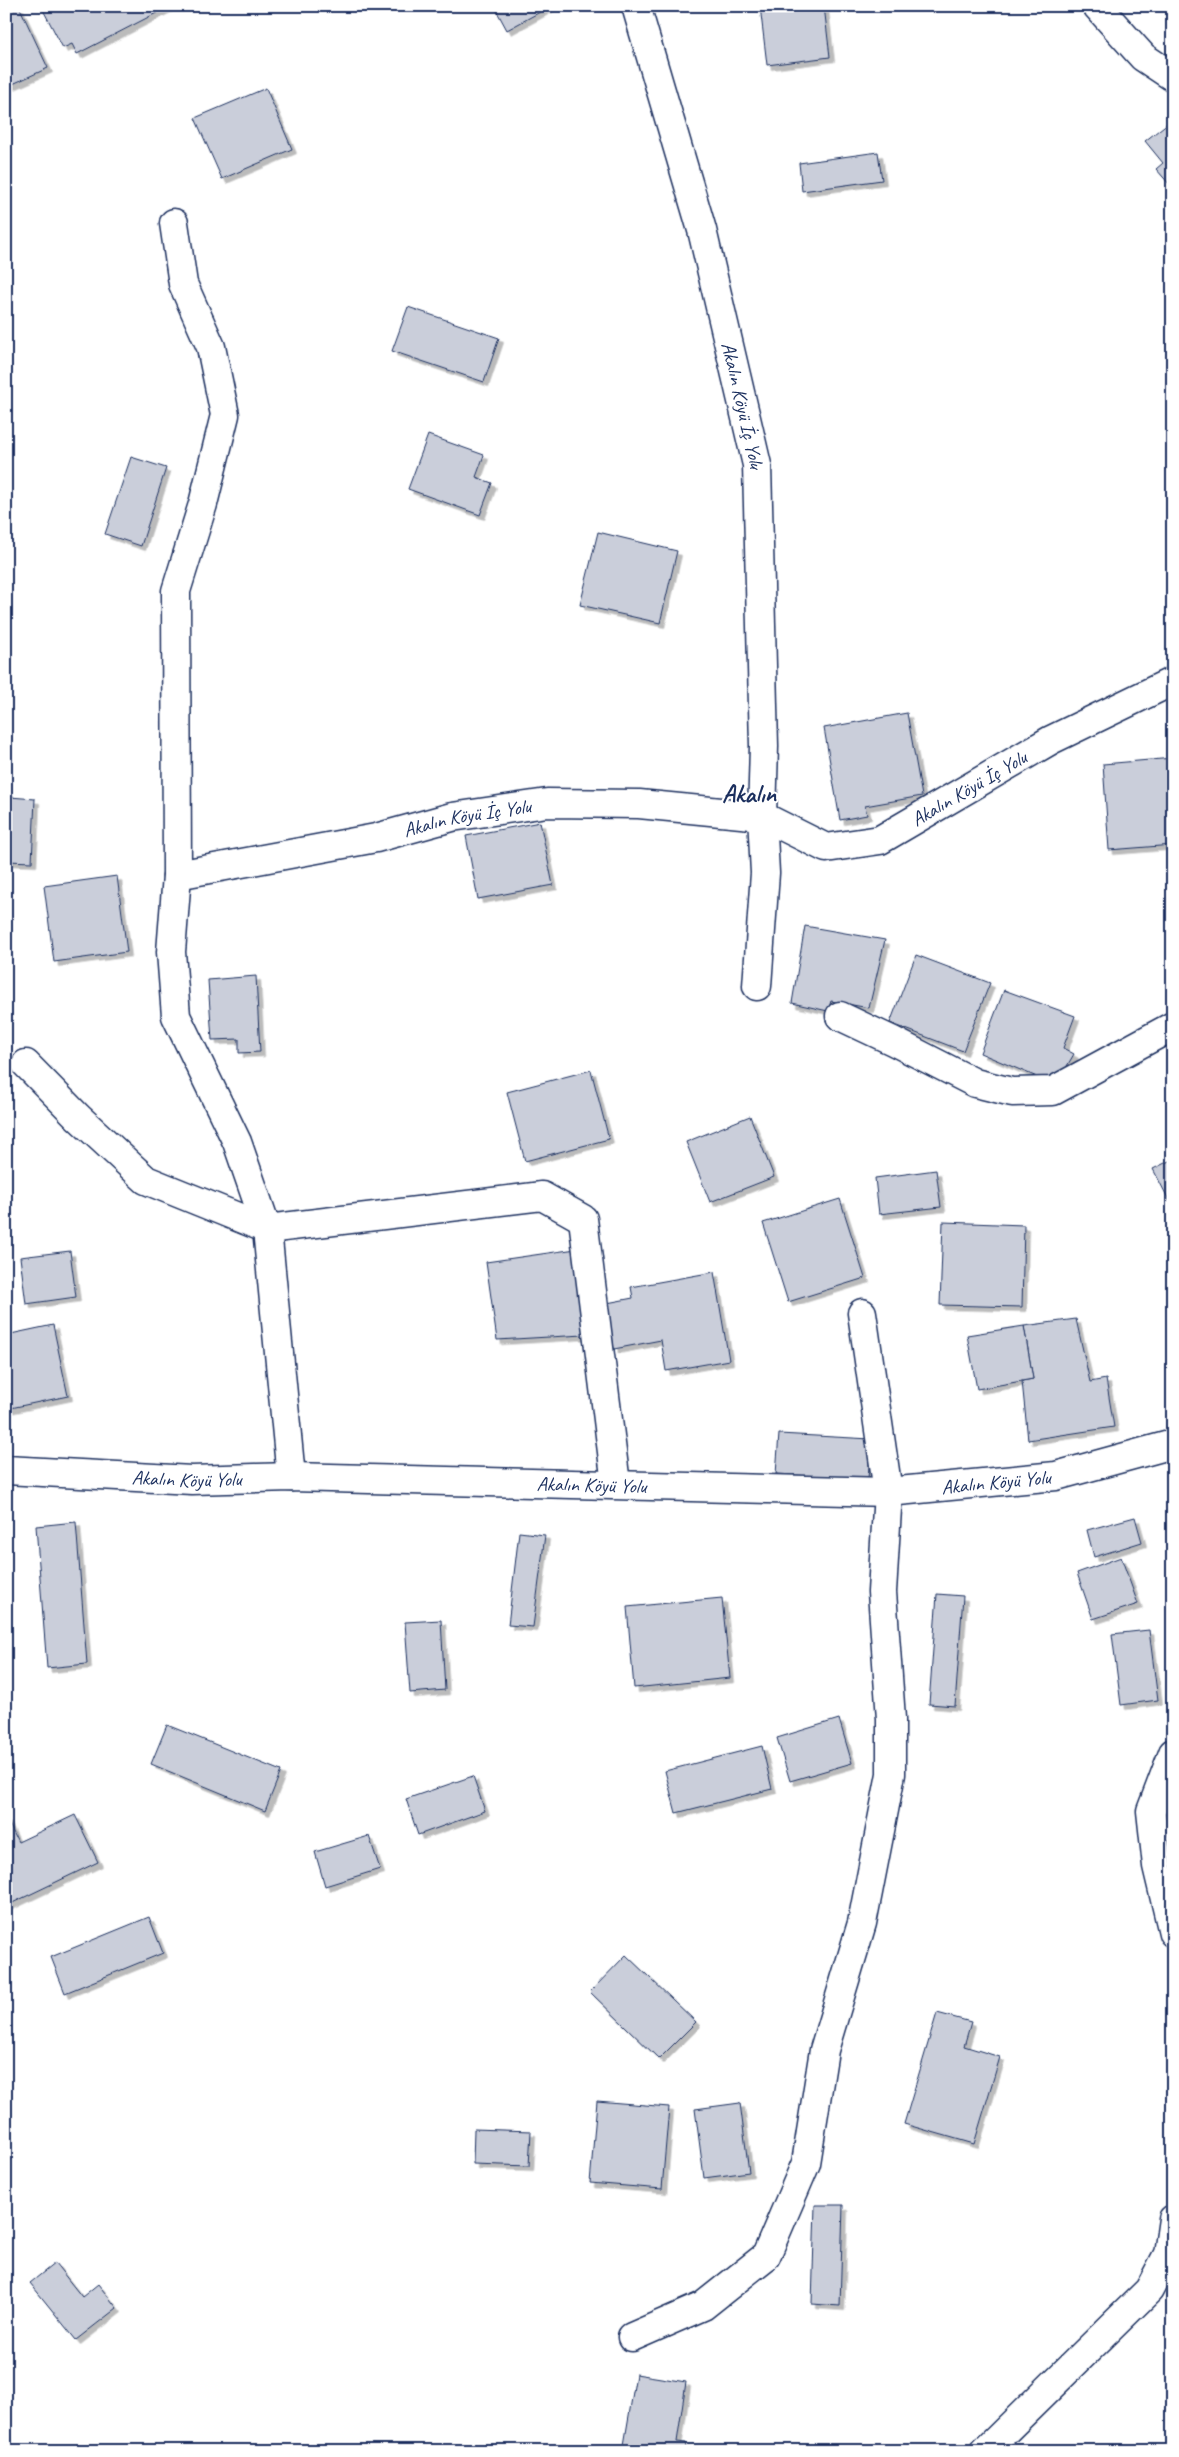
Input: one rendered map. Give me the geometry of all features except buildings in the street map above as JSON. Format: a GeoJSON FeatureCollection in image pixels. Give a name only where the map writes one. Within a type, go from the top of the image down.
{"type":"FeatureCollection","features":[{"type":"Feature","properties":{"kind":"street","name":"Akalın Köyü İç Yolu"},"geometry":{"type":"LineString","coordinates":[[636,6],[702,230],[757,465],[764,746],[762,816],[765,873],[757,986]]}},
{"type":"Feature","properties":{"kind":"street"},"geometry":{"type":"LineString","coordinates":[[1097,6],[1143,57],[1173,77]]}},
{"type":"Feature","properties":{"kind":"street"},"geometry":{"type":"LineString","coordinates":[[174,222],[183,284],[211,347],[225,414],[203,504],[176,591],[177,875],[171,952],[176,1016],[237,1142],[267,1229],[291,1478]]}},
{"type":"Feature","properties":{"kind":"street","name":"Akalın Köyü İç Yolu"},"geometry":{"type":"LineString","coordinates":[[177,875],[376,838],[452,817],[547,804],[639,804],[762,816],[826,848],[880,840],[1051,740],[1173,681]]}},
{"type":"Feature","properties":{"kind":"street"},"geometry":{"type":"LineString","coordinates":[[840,1016],[974,1083],[993,1089],[1033,1093],[1053,1091],[1173,1026]]}},
{"type":"Feature","properties":{"kind":"street"},"geometry":{"type":"LineString","coordinates":[[26,1064],[78,1117],[146,1180],[267,1229],[542,1196],[583,1219],[616,1484]]}},
{"type":"Feature","properties":{"kind":"street"},"geometry":{"type":"LineString","coordinates":[[632,2337],[704,2306],[766,2256],[806,2163],[824,2050],[862,1923],[891,1774],[891,1719],[882,1592],[888,1492],[862,1313]]}},
{"type":"Feature","properties":{"kind":"street","name":"Akalın Köyü Yolu"},"geometry":{"type":"LineString","coordinates":[[6,1470],[192,1480],[291,1478],[616,1484],[888,1492],[1056,1476],[1171,1445]]}},
{"type":"Feature","properties":{"kind":"street"},"geometry":{"type":"LineString","coordinates":[[1173,1753],[1151,1811],[1157,1866],[1173,1933]]}},
{"type":"Feature","properties":{"kind":"street"},"geometry":{"type":"LineString","coordinates":[[985,2451],[1149,2290],[1168,2254],[1173,2219]]}},
{"type":"Feature","properties":{"kind":"district","name":"Akalın"},"geometry":{"type":"Point","coordinates":[749,794]}}]}
